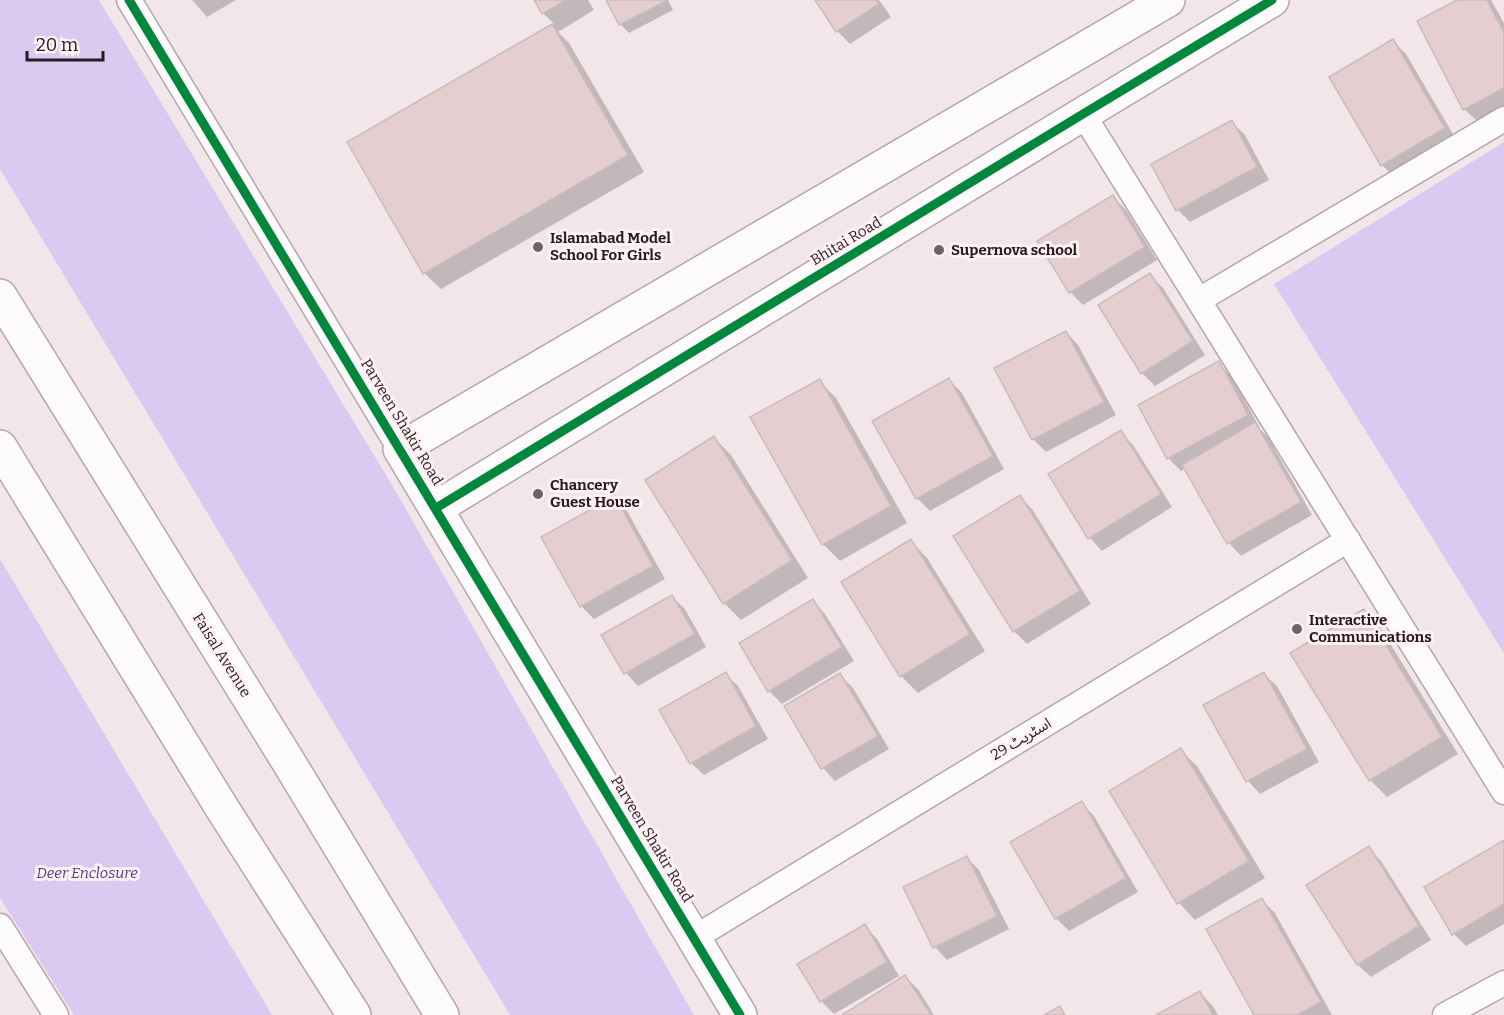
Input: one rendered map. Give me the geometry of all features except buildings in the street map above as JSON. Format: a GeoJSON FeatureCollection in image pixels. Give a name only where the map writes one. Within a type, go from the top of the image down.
{"type":"FeatureCollection","features":[{"type":"Feature","properties":{"kind":"street","name":"Parveen Shakir Road"},"geometry":{"type":"LineString","coordinates":[[129,0],[740,1015]]}},
{"type":"Feature","properties":{"kind":"street"},"geometry":{"type":"LineString","coordinates":[[400,449],[1168,0]]}},
{"type":"Feature","properties":{"kind":"street","name":"Bhitai Road"},"geometry":{"type":"LineString","coordinates":[[436,508],[1272,0]]}},
{"type":"Feature","properties":{"kind":"street"},"geometry":{"type":"LineString","coordinates":[[1083,114],[1504,792]]}},
{"type":"Feature","properties":{"kind":"street"},"geometry":{"type":"LineString","coordinates":[[1199,300],[1504,119]]}},
{"type":"Feature","properties":{"kind":"street","name":"Faisal Avenue"},"geometry":{"type":"LineString","coordinates":[[0,296],[288,761],[442,1015]]}},
{"type":"Feature","properties":{"kind":"street"},"geometry":{"type":"LineString","coordinates":[[0,447],[222,808],[354,1015]]}},
{"type":"Feature","properties":{"kind":"street","name":"اسٹریٹ 29"},"geometry":{"type":"LineString","coordinates":[[694,938],[1348,540]]}},
{"type":"Feature","properties":{"kind":"street"},"geometry":{"type":"LineString","coordinates":[[0,926],[51,1013]]}},
{"type":"Feature","properties":{"kind":"street"},"geometry":{"type":"LineString","coordinates":[[1446,1015],[1504,983]]}},
{"type":"Feature","properties":{"kind":"green space"},"geometry":{"type":"Polygon","coordinates":[[[0,0],[99,0],[395,490],[694,1015],[510,1015],[0,169],[0,0]]]}},
{"type":"Feature","properties":{"kind":"green space"},"geometry":{"type":"Polygon","coordinates":[[[1504,142],[1504,653],[1274,284],[1504,142]]]}},
{"type":"Feature","properties":{"kind":"green space","name":"Deer Enclosure"},"geometry":{"type":"Polygon","coordinates":[[[0,559],[272,1015],[74,1015],[0,898],[0,559]]]}},
{"type":"Feature","properties":{"kind":"cycle path"},"geometry":{"type":"LineString","coordinates":[[129,0],[740,1015]]}},
{"type":"Feature","properties":{"kind":"cycle path"},"geometry":{"type":"LineString","coordinates":[[436,508],[1272,0]]}},
{"type":"Feature","properties":{"kind":"place","name":"Islamabad Model School For Girls"},"geometry":{"type":"Point","coordinates":[538,247]}},
{"type":"Feature","properties":{"kind":"place","name":"Supernova school"},"geometry":{"type":"Point","coordinates":[939,250]}},
{"type":"Feature","properties":{"kind":"place","name":"Chancery Guest House"},"geometry":{"type":"Point","coordinates":[538,494]}},
{"type":"Feature","properties":{"kind":"place","name":"Interactive Communications"},"geometry":{"type":"Point","coordinates":[1297,629]}}]}
